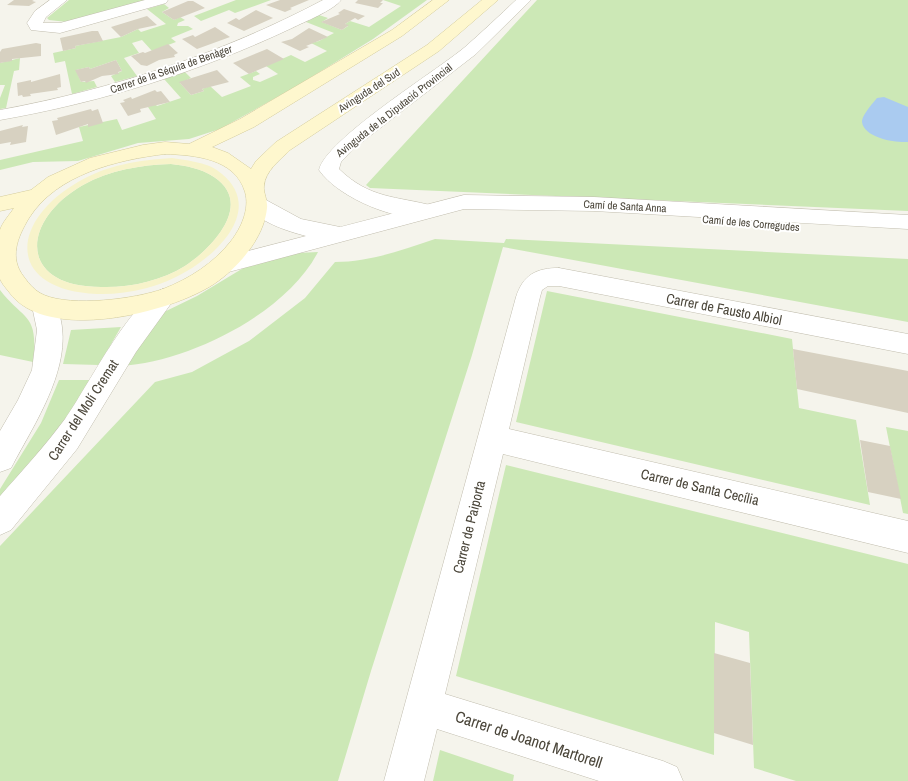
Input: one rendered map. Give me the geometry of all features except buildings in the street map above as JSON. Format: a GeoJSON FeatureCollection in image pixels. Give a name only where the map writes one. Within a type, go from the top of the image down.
{"type":"FeatureCollection","features":[{"type":"Feature","properties":{"kind":"main road"},"geometry":{"type":"LineString","coordinates":[[194,149],[247,123],[397,33],[442,0]]}},
{"type":"Feature","properties":{"kind":"main road","name":"Avinguda del Sud"},"geometry":{"type":"LineString","coordinates":[[44,306],[88,311],[125,308],[163,298],[194,283],[221,266],[241,246],[254,225],[256,195],[263,165],[283,146],[433,48],[491,0]]}},
{"type":"Feature","properties":{"kind":"main road"},"geometry":{"type":"LineString","coordinates":[[44,306],[22,291],[2,267],[5,243],[16,218],[38,195],[75,171],[104,159],[143,150],[165,148],[194,149],[220,156],[241,168],[256,195]]}},
{"type":"Feature","properties":{"kind":"main road"},"geometry":{"type":"LineString","coordinates":[[0,204],[38,195]]}},
{"type":"Feature","properties":{"kind":"street"},"geometry":{"type":"LineString","coordinates":[[60,0],[38,16],[35,23],[36,27],[60,28],[161,0]]}},
{"type":"Feature","properties":{"kind":"street","name":"Carrer de la Séquia de Benàger"},"geometry":{"type":"LineString","coordinates":[[0,114],[92,94],[168,72],[276,30],[334,0]]}},
{"type":"Feature","properties":{"kind":"street","name":"Avinguda de la Diputació Provincial"},"geometry":{"type":"LineString","coordinates":[[426,211],[381,204],[351,191],[329,170],[331,161],[346,145],[470,51],[524,0]]}},
{"type":"Feature","properties":{"kind":"street","name":"Camí de Santa Anna"},"geometry":{"type":"LineString","coordinates":[[256,195],[291,225],[310,231],[346,234]]}},
{"type":"Feature","properties":{"kind":"street","name":"Camí de Santa Anna"},"geometry":{"type":"LineString","coordinates":[[221,266],[464,202],[594,204],[908,222]]}},
{"type":"Feature","properties":{"kind":"street","name":"Camí de les Corregudes"},"geometry":{"type":"LineString","coordinates":[[594,204],[713,219],[908,236]]}},
{"type":"Feature","properties":{"kind":"street","name":"Carrer de Fausto Albiol"},"geometry":{"type":"LineString","coordinates":[[541,277],[559,278],[908,344]]}},
{"type":"Feature","properties":{"kind":"street","name":"Carrer de Paiporta"},"geometry":{"type":"LineString","coordinates":[[404,781],[530,288],[541,277]]}},
{"type":"Feature","properties":{"kind":"street","name":"Carrer del Molí Cremat"},"geometry":{"type":"LineString","coordinates":[[0,519],[44,470],[76,427],[134,330],[163,298]]}},
{"type":"Feature","properties":{"kind":"street"},"geometry":{"type":"LineString","coordinates":[[0,458],[29,407],[45,370],[50,330],[44,306]]}},
{"type":"Feature","properties":{"kind":"street","name":"Carrer de Santa Cecília"},"geometry":{"type":"LineString","coordinates":[[492,438],[908,537]]}},
{"type":"Feature","properties":{"kind":"street","name":"Carrer de Joanot Martorell"},"geometry":{"type":"LineString","coordinates":[[423,706],[663,781]]}},
{"type":"Feature","properties":{"kind":"green space"},"geometry":{"type":"Polygon","coordinates":[[[69,0],[147,0],[67,22],[49,20],[47,18],[69,0]]]}},
{"type":"Feature","properties":{"kind":"green space"},"geometry":{"type":"Polygon","coordinates":[[[236,0],[271,0],[235,13],[229,10],[201,21],[194,16],[236,0]]]}},
{"type":"Feature","properties":{"kind":"green space"},"geometry":{"type":"Polygon","coordinates":[[[383,0],[427,0],[373,39],[297,86],[220,129],[189,139],[138,143],[78,161],[33,162],[0,170],[0,160],[83,141],[79,127],[117,119],[122,130],[156,119],[148,107],[181,98],[164,79],[185,72],[191,78],[180,83],[191,95],[204,91],[202,89],[210,86],[222,97],[251,86],[240,77],[256,71],[260,74],[253,77],[253,80],[260,82],[278,74],[266,66],[291,55],[305,62],[327,51],[311,43],[334,33],[306,22],[319,15],[328,18],[322,22],[342,30],[348,26],[345,24],[350,21],[369,27],[401,6],[383,0]]]}},
{"type":"Feature","properties":{"kind":"green space"},"geometry":{"type":"Polygon","coordinates":[[[537,0],[908,0],[908,211],[370,188],[366,185],[537,0]]]}},
{"type":"Feature","properties":{"kind":"green space"},"geometry":{"type":"Polygon","coordinates":[[[164,4],[169,8],[162,12],[174,20],[180,17],[185,20],[178,23],[177,26],[188,26],[193,29],[171,38],[176,42],[152,51],[142,40],[132,43],[139,53],[124,58],[137,76],[115,82],[111,76],[122,71],[116,60],[90,69],[89,67],[76,70],[81,82],[94,81],[97,87],[72,94],[65,61],[55,63],[53,53],[76,48],[75,46],[121,37],[138,29],[141,32],[166,24],[147,9],[164,4]]]}},
{"type":"Feature","properties":{"kind":"green space"},"geometry":{"type":"Polygon","coordinates":[[[20,58],[19,70],[14,71],[6,108],[0,109],[0,98],[5,85],[0,85],[0,63],[20,58]]]}},
{"type":"Feature","properties":{"kind":"green space"},"geometry":{"type":"Polygon","coordinates":[[[171,164],[204,171],[214,177],[226,188],[230,200],[230,213],[225,225],[206,249],[185,266],[155,280],[134,285],[101,287],[74,284],[54,276],[42,264],[37,250],[39,233],[48,216],[62,200],[83,185],[115,172],[137,167],[171,164]]]}},
{"type":"Feature","properties":{"kind":"green space"},"geometry":{"type":"Polygon","coordinates":[[[435,239],[504,243],[506,239],[908,259],[908,322],[503,247],[472,355],[371,671],[338,781],[0,781],[0,546],[155,382],[192,372],[249,341],[305,298],[335,262],[373,258],[435,239]]]}},
{"type":"Feature","properties":{"kind":"green space"},"geometry":{"type":"Polygon","coordinates":[[[318,252],[303,275],[283,295],[233,331],[204,345],[176,355],[121,366],[162,313],[197,296],[245,267],[298,253],[318,252]]]}},
{"type":"Feature","properties":{"kind":"green space"},"geometry":{"type":"Polygon","coordinates":[[[0,290],[23,313],[32,326],[34,334],[33,362],[0,355],[0,290]]]}},
{"type":"Feature","properties":{"kind":"green space"},"geometry":{"type":"Polygon","coordinates":[[[547,291],[792,339],[799,408],[856,420],[870,505],[516,422],[547,291]]]}},
{"type":"Feature","properties":{"kind":"green space"},"geometry":{"type":"Polygon","coordinates":[[[121,327],[99,365],[63,364],[71,330],[121,327]]]}},
{"type":"Feature","properties":{"kind":"green space"},"geometry":{"type":"Polygon","coordinates":[[[59,380],[92,380],[75,410],[0,504],[0,489],[41,423],[59,380]]]}},
{"type":"Feature","properties":{"kind":"green space"},"geometry":{"type":"Polygon","coordinates":[[[886,427],[908,431],[908,514],[903,513],[886,427]]]}},
{"type":"Feature","properties":{"kind":"green space"},"geometry":{"type":"Polygon","coordinates":[[[506,465],[908,564],[908,781],[796,781],[754,768],[749,632],[715,622],[714,755],[456,676],[506,465]]]}},
{"type":"Feature","properties":{"kind":"green space"},"geometry":{"type":"Polygon","coordinates":[[[440,750],[514,775],[513,781],[433,781],[440,750]]]}},
{"type":"Feature","properties":{"kind":"sand"},"geometry":{"type":"Polygon","coordinates":[[[172,158],[205,164],[217,170],[234,187],[238,201],[238,215],[232,228],[212,253],[177,277],[155,286],[108,294],[67,290],[46,280],[33,267],[28,252],[30,234],[39,216],[55,198],[78,182],[100,171],[124,164],[172,158]],[[171,164],[115,172],[83,185],[62,200],[48,216],[39,233],[37,250],[42,264],[54,276],[74,284],[101,287],[134,285],[155,280],[185,266],[206,249],[225,225],[230,213],[230,200],[226,188],[214,177],[199,169],[171,164]]]}},
{"type":"Feature","properties":{"kind":"water"},"geometry":{"type":"Polygon","coordinates":[[[884,97],[908,107],[908,142],[896,142],[874,136],[864,127],[862,119],[866,113],[877,98],[884,97]]]}}]}
